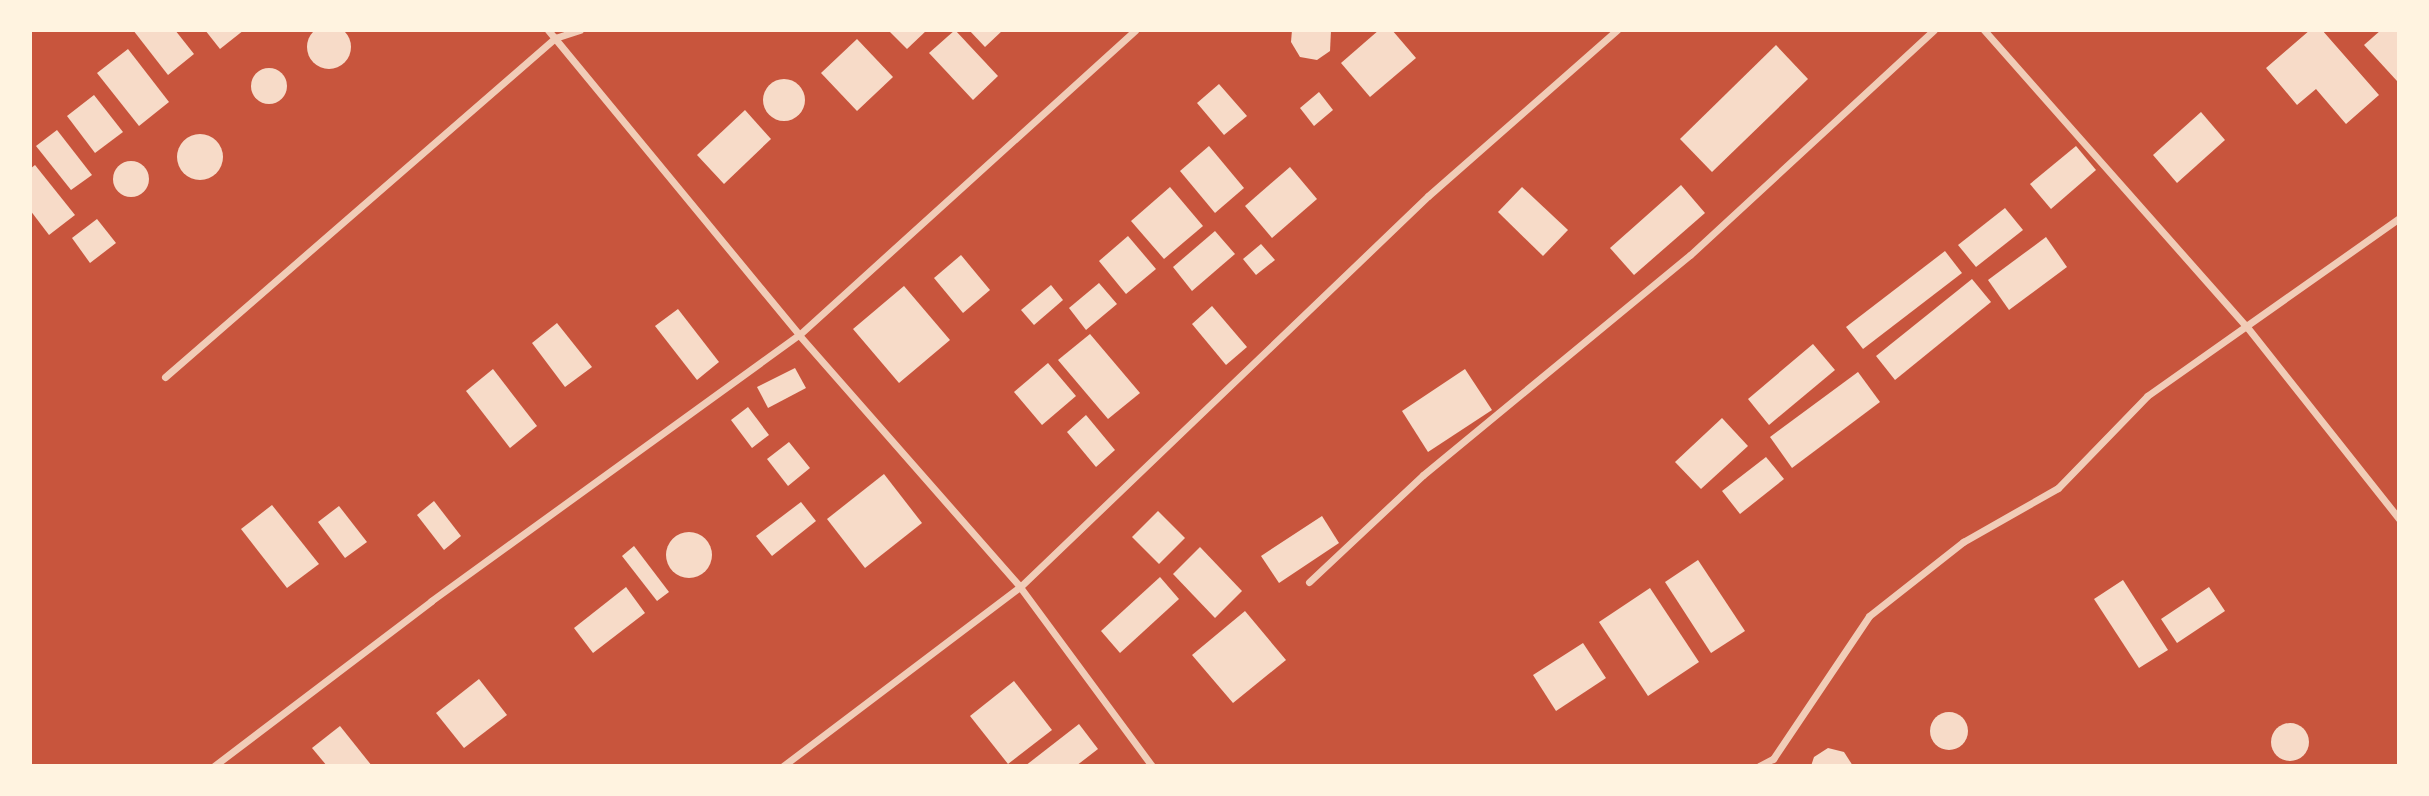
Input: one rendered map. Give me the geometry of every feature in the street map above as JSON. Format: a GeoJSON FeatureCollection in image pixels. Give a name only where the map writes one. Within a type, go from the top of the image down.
{"type":"FeatureCollection","features":[{"type":"Feature","properties":{"kind":"street"},"geometry":{"type":"LineString","coordinates":[[548,30],[799,335],[1020,587],[1152,766]]}},
{"type":"Feature","properties":{"kind":"street"},"geometry":{"type":"LineString","coordinates":[[165,377],[555,38],[580,30]]}},
{"type":"Feature","properties":{"kind":"street"},"geometry":{"type":"LineString","coordinates":[[214,766],[431,601],[799,335],[1135,30]]}},
{"type":"Feature","properties":{"kind":"street"},"geometry":{"type":"LineString","coordinates":[[783,766],[1020,587],[1428,196],[1617,30]]}},
{"type":"Feature","properties":{"kind":"street"},"geometry":{"type":"LineString","coordinates":[[1309,582],[1423,475],[1690,255],[1934,30]]}},
{"type":"Feature","properties":{"kind":"street"},"geometry":{"type":"LineString","coordinates":[[1984,30],[2247,327],[2399,519]]}},
{"type":"Feature","properties":{"kind":"street"},"geometry":{"type":"LineString","coordinates":[[1759,766],[1773,759],[1868,616],[1963,542],[2058,488],[2147,396],[2399,218]]}},
{"type":"Feature","properties":{"kind":"building"},"geometry":{"type":"Polygon","coordinates":[[[329,25],[344,32],[351,47],[344,62],[329,69],[314,62],[307,47],[314,32],[329,25]]]}},
{"type":"Feature","properties":{"kind":"building"},"geometry":{"type":"Polygon","coordinates":[[[133,30],[175,30],[194,54],[168,75],[133,30]]]}},
{"type":"Feature","properties":{"kind":"building"},"geometry":{"type":"Polygon","coordinates":[[[205,30],[244,30],[220,49],[205,30]]]}},
{"type":"Feature","properties":{"kind":"building"},"geometry":{"type":"Polygon","coordinates":[[[888,30],[927,30],[907,49],[888,30]]]}},
{"type":"Feature","properties":{"kind":"building"},"geometry":{"type":"Polygon","coordinates":[[[955,30],[998,76],[973,100],[929,53],[955,30]]]}},
{"type":"Feature","properties":{"kind":"building"},"geometry":{"type":"Polygon","coordinates":[[[969,30],[1003,30],[985,47],[969,30]]]}},
{"type":"Feature","properties":{"kind":"building"},"geometry":{"type":"Polygon","coordinates":[[[1292,30],[1331,30],[1330,51],[1317,60],[1300,57],[1291,42],[1292,30]]]}},
{"type":"Feature","properties":{"kind":"building"},"geometry":{"type":"Polygon","coordinates":[[[1379,30],[1392,30],[1416,58],[1370,97],[1341,63],[1379,30]]]}},
{"type":"Feature","properties":{"kind":"building"},"geometry":{"type":"Polygon","coordinates":[[[2310,30],[2322,30],[2379,95],[2346,124],[2316,89],[2297,105],[2266,68],[2310,30]]]}},
{"type":"Feature","properties":{"kind":"building"},"geometry":{"type":"Polygon","coordinates":[[[2381,30],[2399,30],[2397,81],[2364,45],[2381,30]]]}},
{"type":"Feature","properties":{"kind":"building"},"geometry":{"type":"Polygon","coordinates":[[[857,39],[893,77],[857,111],[821,73],[857,39]]]}},
{"type":"Feature","properties":{"kind":"building"},"geometry":{"type":"Polygon","coordinates":[[[1776,45],[1808,79],[1712,172],[1680,139],[1776,45]]]}},
{"type":"Feature","properties":{"kind":"building"},"geometry":{"type":"Polygon","coordinates":[[[128,49],[169,102],[139,126],[97,73],[128,49]]]}},
{"type":"Feature","properties":{"kind":"building"},"geometry":{"type":"Polygon","coordinates":[[[269,68],[282,73],[287,86],[282,99],[269,104],[256,99],[251,86],[256,73],[269,68]]]}},
{"type":"Feature","properties":{"kind":"building"},"geometry":{"type":"Polygon","coordinates":[[[784,79],[799,85],[805,100],[799,115],[784,121],[769,115],[763,100],[769,85],[784,79]]]}},
{"type":"Feature","properties":{"kind":"building"},"geometry":{"type":"Polygon","coordinates":[[[1219,84],[1247,116],[1224,135],[1197,103],[1219,84]]]}},
{"type":"Feature","properties":{"kind":"building"},"geometry":{"type":"Polygon","coordinates":[[[1319,92],[1333,110],[1314,126],[1300,108],[1319,92]]]}},
{"type":"Feature","properties":{"kind":"building"},"geometry":{"type":"Polygon","coordinates":[[[94,95],[123,132],[95,153],[67,116],[94,95]]]}},
{"type":"Feature","properties":{"kind":"building"},"geometry":{"type":"Polygon","coordinates":[[[745,110],[771,139],[724,184],[697,155],[745,110]]]}},
{"type":"Feature","properties":{"kind":"building"},"geometry":{"type":"Polygon","coordinates":[[[2201,112],[2225,140],[2177,183],[2153,155],[2201,112]]]}},
{"type":"Feature","properties":{"kind":"building"},"geometry":{"type":"Polygon","coordinates":[[[57,130],[92,175],[71,190],[36,146],[57,130]]]}},
{"type":"Feature","properties":{"kind":"building"},"geometry":{"type":"Polygon","coordinates":[[[200,134],[216,141],[223,157],[216,173],[200,180],[184,173],[177,157],[184,141],[200,134]]]}},
{"type":"Feature","properties":{"kind":"building"},"geometry":{"type":"Polygon","coordinates":[[[1209,146],[1244,188],[1215,213],[1180,171],[1209,146]]]}},
{"type":"Feature","properties":{"kind":"building"},"geometry":{"type":"Polygon","coordinates":[[[2076,146],[2096,170],[2051,209],[2030,184],[2076,146]]]}},
{"type":"Feature","properties":{"kind":"building"},"geometry":{"type":"Polygon","coordinates":[[[131,161],[144,166],[149,179],[144,192],[131,197],[118,192],[113,179],[118,166],[131,161]]]}},
{"type":"Feature","properties":{"kind":"building"},"geometry":{"type":"Polygon","coordinates":[[[35,165],[75,215],[49,235],[30,210],[30,169],[35,165]]]}},
{"type":"Feature","properties":{"kind":"building"},"geometry":{"type":"Polygon","coordinates":[[[1290,167],[1317,199],[1272,238],[1245,206],[1290,167]]]}},
{"type":"Feature","properties":{"kind":"building"},"geometry":{"type":"Polygon","coordinates":[[[1681,185],[1705,213],[1634,275],[1610,248],[1681,185]]]}},
{"type":"Feature","properties":{"kind":"building"},"geometry":{"type":"Polygon","coordinates":[[[1170,187],[1203,226],[1164,259],[1131,221],[1170,187]]]}},
{"type":"Feature","properties":{"kind":"building"},"geometry":{"type":"Polygon","coordinates":[[[1522,187],[1568,230],[1543,256],[1498,212],[1522,187]]]}},
{"type":"Feature","properties":{"kind":"building"},"geometry":{"type":"Polygon","coordinates":[[[2005,208],[2023,230],[1976,267],[1958,245],[2005,208]]]}},
{"type":"Feature","properties":{"kind":"building"},"geometry":{"type":"Polygon","coordinates":[[[97,219],[116,243],[90,263],[72,238],[97,219]]]}},
{"type":"Feature","properties":{"kind":"building"},"geometry":{"type":"Polygon","coordinates":[[[1215,231],[1235,254],[1192,291],[1173,267],[1215,231]]]}},
{"type":"Feature","properties":{"kind":"building"},"geometry":{"type":"Polygon","coordinates":[[[1128,236],[1156,269],[1126,294],[1099,261],[1128,236]]]}},
{"type":"Feature","properties":{"kind":"building"},"geometry":{"type":"Polygon","coordinates":[[[2046,237],[2067,267],[2009,310],[1988,280],[2046,237]]]}},
{"type":"Feature","properties":{"kind":"building"},"geometry":{"type":"Polygon","coordinates":[[[1261,244],[1275,260],[1256,275],[1243,259],[1261,244]]]}},
{"type":"Feature","properties":{"kind":"building"},"geometry":{"type":"Polygon","coordinates":[[[1945,251],[1962,273],[1863,349],[1846,327],[1945,251]]]}},
{"type":"Feature","properties":{"kind":"building"},"geometry":{"type":"Polygon","coordinates":[[[961,255],[990,290],[963,313],[934,278],[961,255]]]}},
{"type":"Feature","properties":{"kind":"building"},"geometry":{"type":"Polygon","coordinates":[[[1972,279],[1991,302],[1895,380],[1876,356],[1972,279]]]}},
{"type":"Feature","properties":{"kind":"building"},"geometry":{"type":"Polygon","coordinates":[[[1099,283],[1117,304],[1086,330],[1069,308],[1099,283]]]}},
{"type":"Feature","properties":{"kind":"building"},"geometry":{"type":"Polygon","coordinates":[[[1051,285],[1063,300],[1034,325],[1021,310],[1051,285]]]}},
{"type":"Feature","properties":{"kind":"building"},"geometry":{"type":"Polygon","coordinates":[[[904,286],[950,340],[899,383],[853,329],[904,286]]]}},
{"type":"Feature","properties":{"kind":"building"},"geometry":{"type":"Polygon","coordinates":[[[1212,306],[1247,347],[1226,365],[1192,324],[1212,306]]]}},
{"type":"Feature","properties":{"kind":"building"},"geometry":{"type":"Polygon","coordinates":[[[678,309],[719,362],[697,380],[655,326],[678,309]]]}},
{"type":"Feature","properties":{"kind":"building"},"geometry":{"type":"Polygon","coordinates":[[[557,323],[592,367],[565,387],[532,343],[557,323]]]}},
{"type":"Feature","properties":{"kind":"building"},"geometry":{"type":"Polygon","coordinates":[[[1090,334],[1140,393],[1108,419],[1058,360],[1090,334]]]}},
{"type":"Feature","properties":{"kind":"building"},"geometry":{"type":"Polygon","coordinates":[[[1813,344],[1835,370],[1769,425],[1748,399],[1813,344]]]}},
{"type":"Feature","properties":{"kind":"building"},"geometry":{"type":"Polygon","coordinates":[[[1048,363],[1076,396],[1042,425],[1014,392],[1048,363]]]}},
{"type":"Feature","properties":{"kind":"building"},"geometry":{"type":"Polygon","coordinates":[[[795,368],[806,388],[768,408],[757,387],[795,368]]]}},
{"type":"Feature","properties":{"kind":"building"},"geometry":{"type":"Polygon","coordinates":[[[493,369],[537,426],[510,448],[466,391],[493,369]]]}},
{"type":"Feature","properties":{"kind":"building"},"geometry":{"type":"Polygon","coordinates":[[[1465,369],[1492,410],[1428,452],[1402,411],[1465,369]]]}},
{"type":"Feature","properties":{"kind":"building"},"geometry":{"type":"Polygon","coordinates":[[[1858,372],[1880,402],[1792,468],[1770,437],[1858,372]]]}},
{"type":"Feature","properties":{"kind":"building"},"geometry":{"type":"Polygon","coordinates":[[[748,407],[769,435],[752,448],[731,420],[748,407]]]}},
{"type":"Feature","properties":{"kind":"building"},"geometry":{"type":"Polygon","coordinates":[[[1086,415],[1115,450],[1096,467],[1067,432],[1086,415]]]}},
{"type":"Feature","properties":{"kind":"building"},"geometry":{"type":"Polygon","coordinates":[[[1722,418],[1748,446],[1701,489],[1675,462],[1722,418]]]}},
{"type":"Feature","properties":{"kind":"building"},"geometry":{"type":"Polygon","coordinates":[[[789,442],[810,468],[788,486],[767,459],[789,442]]]}},
{"type":"Feature","properties":{"kind":"building"},"geometry":{"type":"Polygon","coordinates":[[[1766,457],[1784,479],[1740,514],[1722,491],[1766,457]]]}},
{"type":"Feature","properties":{"kind":"building"},"geometry":{"type":"Polygon","coordinates":[[[884,474],[922,523],[865,568],[827,519],[884,474]]]}},
{"type":"Feature","properties":{"kind":"building"},"geometry":{"type":"Polygon","coordinates":[[[434,501],[461,536],[444,550],[417,515],[434,501]]]}},
{"type":"Feature","properties":{"kind":"building"},"geometry":{"type":"Polygon","coordinates":[[[801,502],[816,521],[772,556],[756,536],[801,502]]]}},
{"type":"Feature","properties":{"kind":"building"},"geometry":{"type":"Polygon","coordinates":[[[272,505],[319,564],[287,588],[241,529],[272,505]]]}},
{"type":"Feature","properties":{"kind":"building"},"geometry":{"type":"Polygon","coordinates":[[[339,506],[367,542],[345,558],[318,522],[339,506]]]}},
{"type":"Feature","properties":{"kind":"building"},"geometry":{"type":"Polygon","coordinates":[[[1158,511],[1185,538],[1159,564],[1132,537],[1158,511]]]}},
{"type":"Feature","properties":{"kind":"building"},"geometry":{"type":"Polygon","coordinates":[[[1322,516],[1339,543],[1279,583],[1261,556],[1322,516]]]}},
{"type":"Feature","properties":{"kind":"building"},"geometry":{"type":"Polygon","coordinates":[[[689,532],[705,539],[712,555],[705,571],[689,578],[673,571],[666,555],[673,539],[689,532]]]}},
{"type":"Feature","properties":{"kind":"building"},"geometry":{"type":"Polygon","coordinates":[[[634,546],[669,592],[657,601],[622,556],[634,546]]]}},
{"type":"Feature","properties":{"kind":"building"},"geometry":{"type":"Polygon","coordinates":[[[1200,547],[1242,591],[1215,618],[1173,574],[1200,547]]]}},
{"type":"Feature","properties":{"kind":"building"},"geometry":{"type":"Polygon","coordinates":[[[1698,560],[1745,631],[1711,653],[1665,582],[1698,560]]]}},
{"type":"Feature","properties":{"kind":"building"},"geometry":{"type":"Polygon","coordinates":[[[1160,577],[1179,599],[1120,653],[1101,631],[1160,577]]]}},
{"type":"Feature","properties":{"kind":"building"},"geometry":{"type":"Polygon","coordinates":[[[2123,580],[2168,650],[2139,668],[2094,599],[2123,580]]]}},
{"type":"Feature","properties":{"kind":"building"},"geometry":{"type":"Polygon","coordinates":[[[626,587],[645,613],[593,653],[574,628],[626,587]]]}},
{"type":"Feature","properties":{"kind":"building"},"geometry":{"type":"Polygon","coordinates":[[[2209,587],[2225,611],[2177,643],[2161,619],[2209,587]]]}},
{"type":"Feature","properties":{"kind":"building"},"geometry":{"type":"Polygon","coordinates":[[[1650,588],[1699,662],[1648,696],[1599,622],[1650,588]]]}},
{"type":"Feature","properties":{"kind":"building"},"geometry":{"type":"Polygon","coordinates":[[[1245,611],[1286,660],[1233,703],[1192,655],[1245,611]]]}},
{"type":"Feature","properties":{"kind":"building"},"geometry":{"type":"Polygon","coordinates":[[[1583,643],[1606,678],[1556,711],[1533,675],[1583,643]]]}},
{"type":"Feature","properties":{"kind":"building"},"geometry":{"type":"Polygon","coordinates":[[[479,679],[507,715],[464,748],[436,713],[479,679]]]}},
{"type":"Feature","properties":{"kind":"building"},"geometry":{"type":"Polygon","coordinates":[[[1014,681],[1052,730],[1008,764],[970,716],[1014,681]]]}},
{"type":"Feature","properties":{"kind":"building"},"geometry":{"type":"Polygon","coordinates":[[[1949,712],[1962,718],[1968,731],[1962,744],[1949,750],[1936,744],[1930,731],[1936,718],[1949,712]]]}},
{"type":"Feature","properties":{"kind":"building"},"geometry":{"type":"Polygon","coordinates":[[[2290,723],[2303,729],[2309,742],[2303,755],[2290,761],[2277,755],[2271,742],[2277,729],[2290,723]]]}},
{"type":"Feature","properties":{"kind":"building"},"geometry":{"type":"Polygon","coordinates":[[[1079,724],[1098,749],[1076,766],[1025,766],[1079,724]]]}},
{"type":"Feature","properties":{"kind":"building"},"geometry":{"type":"Polygon","coordinates":[[[340,726],[372,766],[327,766],[312,748],[340,726]]]}},
{"type":"Feature","properties":{"kind":"building"},"geometry":{"type":"Polygon","coordinates":[[[1828,748],[1844,752],[1853,766],[1811,766],[1814,757],[1828,748]]]}}]}
